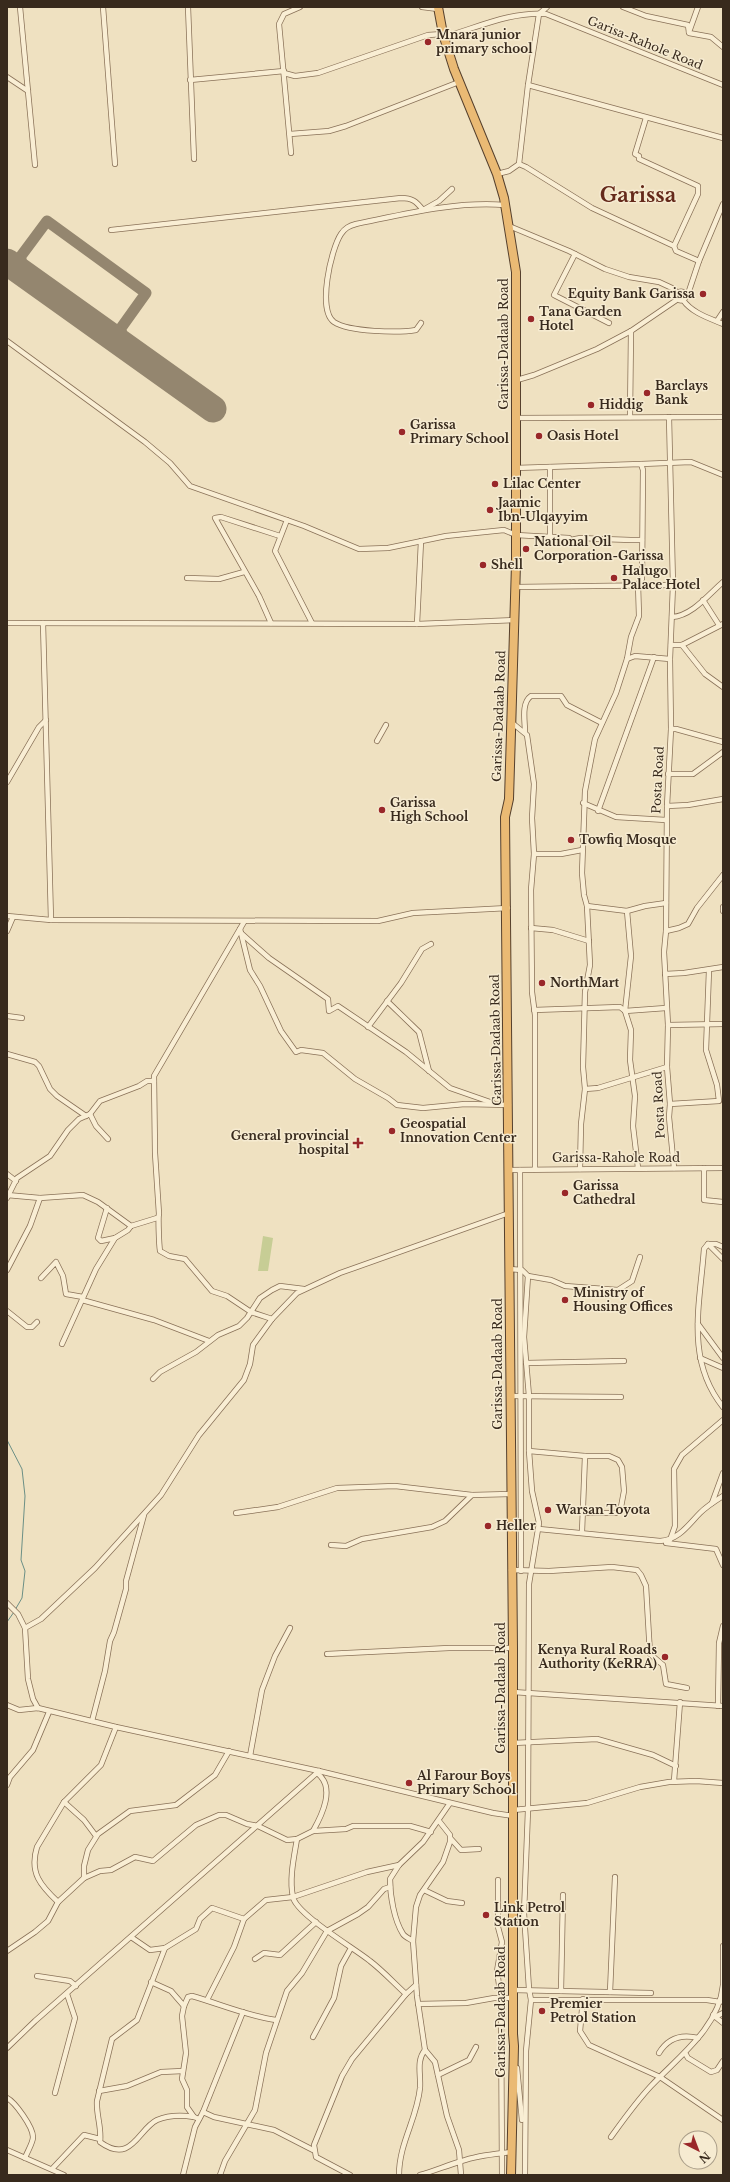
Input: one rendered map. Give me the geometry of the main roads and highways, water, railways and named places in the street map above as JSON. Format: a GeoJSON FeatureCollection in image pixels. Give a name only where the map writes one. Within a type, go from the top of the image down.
{"type":"FeatureCollection","features":[{"type":"Feature","properties":{"kind":"highway","name":"Garissa-Dadaab Road"},"geometry":{"type":"LineString","coordinates":[[438,8],[443,35],[459,82],[497,174],[505,205],[516,272],[516,536],[509,799],[506,818],[510,1170],[511,1570],[513,1648],[514,2046],[512,2175]]}},
{"type":"Feature","properties":{"kind":"waterway"},"geometry":{"type":"LineString","coordinates":[[7,1440],[22,1469],[25,1496],[21,1560],[25,1571],[22,1598],[15,1610]]}},
{"type":"Feature","properties":{"kind":"waterway"},"geometry":{"type":"LineString","coordinates":[[7,1622],[14,1612]]}},
{"type":"Feature","properties":{"kind":"place","name":"Mnara junior primary school"},"geometry":{"type":"Point","coordinates":[428,42]}},
{"type":"Feature","properties":{"kind":"place","name":"Equity Bank Garissa"},"geometry":{"type":"Point","coordinates":[703,294]}},
{"type":"Feature","properties":{"kind":"place","name":"Tana Garden Hotel"},"geometry":{"type":"Point","coordinates":[531,319]}},
{"type":"Feature","properties":{"kind":"place","name":"Barclays Bank"},"geometry":{"type":"Point","coordinates":[647,393]}},
{"type":"Feature","properties":{"kind":"place","name":"Hiddig"},"geometry":{"type":"Point","coordinates":[591,405]}},
{"type":"Feature","properties":{"kind":"place","name":"Garissa Primary School"},"geometry":{"type":"Point","coordinates":[402,432]}},
{"type":"Feature","properties":{"kind":"place","name":"Oasis Hotel"},"geometry":{"type":"Point","coordinates":[539,436]}},
{"type":"Feature","properties":{"kind":"place","name":"Lilac Center"},"geometry":{"type":"Point","coordinates":[495,484]}},
{"type":"Feature","properties":{"kind":"place","name":"Jaamic Ibn-Ulqayyim"},"geometry":{"type":"Point","coordinates":[490,510]}},
{"type":"Feature","properties":{"kind":"place","name":"National Oil Corporation-Garissa"},"geometry":{"type":"Point","coordinates":[526,549]}},
{"type":"Feature","properties":{"kind":"place","name":"Shell"},"geometry":{"type":"Point","coordinates":[483,565]}},
{"type":"Feature","properties":{"kind":"place","name":"Halugo Palace Hotel"},"geometry":{"type":"Point","coordinates":[614,578]}},
{"type":"Feature","properties":{"kind":"place","name":"Garissa High School"},"geometry":{"type":"Point","coordinates":[382,810]}},
{"type":"Feature","properties":{"kind":"place","name":"Towfiq Mosque"},"geometry":{"type":"Point","coordinates":[571,840]}},
{"type":"Feature","properties":{"kind":"place","name":"NorthMart"},"geometry":{"type":"Point","coordinates":[542,983]}},
{"type":"Feature","properties":{"kind":"place","name":"Geospatial Innovation Center"},"geometry":{"type":"Point","coordinates":[392,1131]}},
{"type":"Feature","properties":{"kind":"place","name":"General provincial hospital"},"geometry":{"type":"Point","coordinates":[358,1143]}},
{"type":"Feature","properties":{"kind":"place","name":"Garissa Cathedral"},"geometry":{"type":"Point","coordinates":[565,1193]}},
{"type":"Feature","properties":{"kind":"place","name":"Ministry of Housing Offices"},"geometry":{"type":"Point","coordinates":[565,1300]}},
{"type":"Feature","properties":{"kind":"place","name":"Warsan Toyota"},"geometry":{"type":"Point","coordinates":[548,1510]}},
{"type":"Feature","properties":{"kind":"place","name":"Heller"},"geometry":{"type":"Point","coordinates":[488,1526]}},
{"type":"Feature","properties":{"kind":"place","name":"Kenya Rural Roads Authority (KeRRA)"},"geometry":{"type":"Point","coordinates":[665,1657]}},
{"type":"Feature","properties":{"kind":"place","name":"Al Farour Boys Primary School"},"geometry":{"type":"Point","coordinates":[409,1783]}},
{"type":"Feature","properties":{"kind":"place","name":"Link Petrol Station"},"geometry":{"type":"Point","coordinates":[486,1915]}},
{"type":"Feature","properties":{"kind":"place","name":"Premier Petrol Station"},"geometry":{"type":"Point","coordinates":[542,2011]}},
{"type":"Feature","properties":{"kind":"district","name":"Garissa"},"geometry":{"type":"Point","coordinates":[638,195]}}]}
